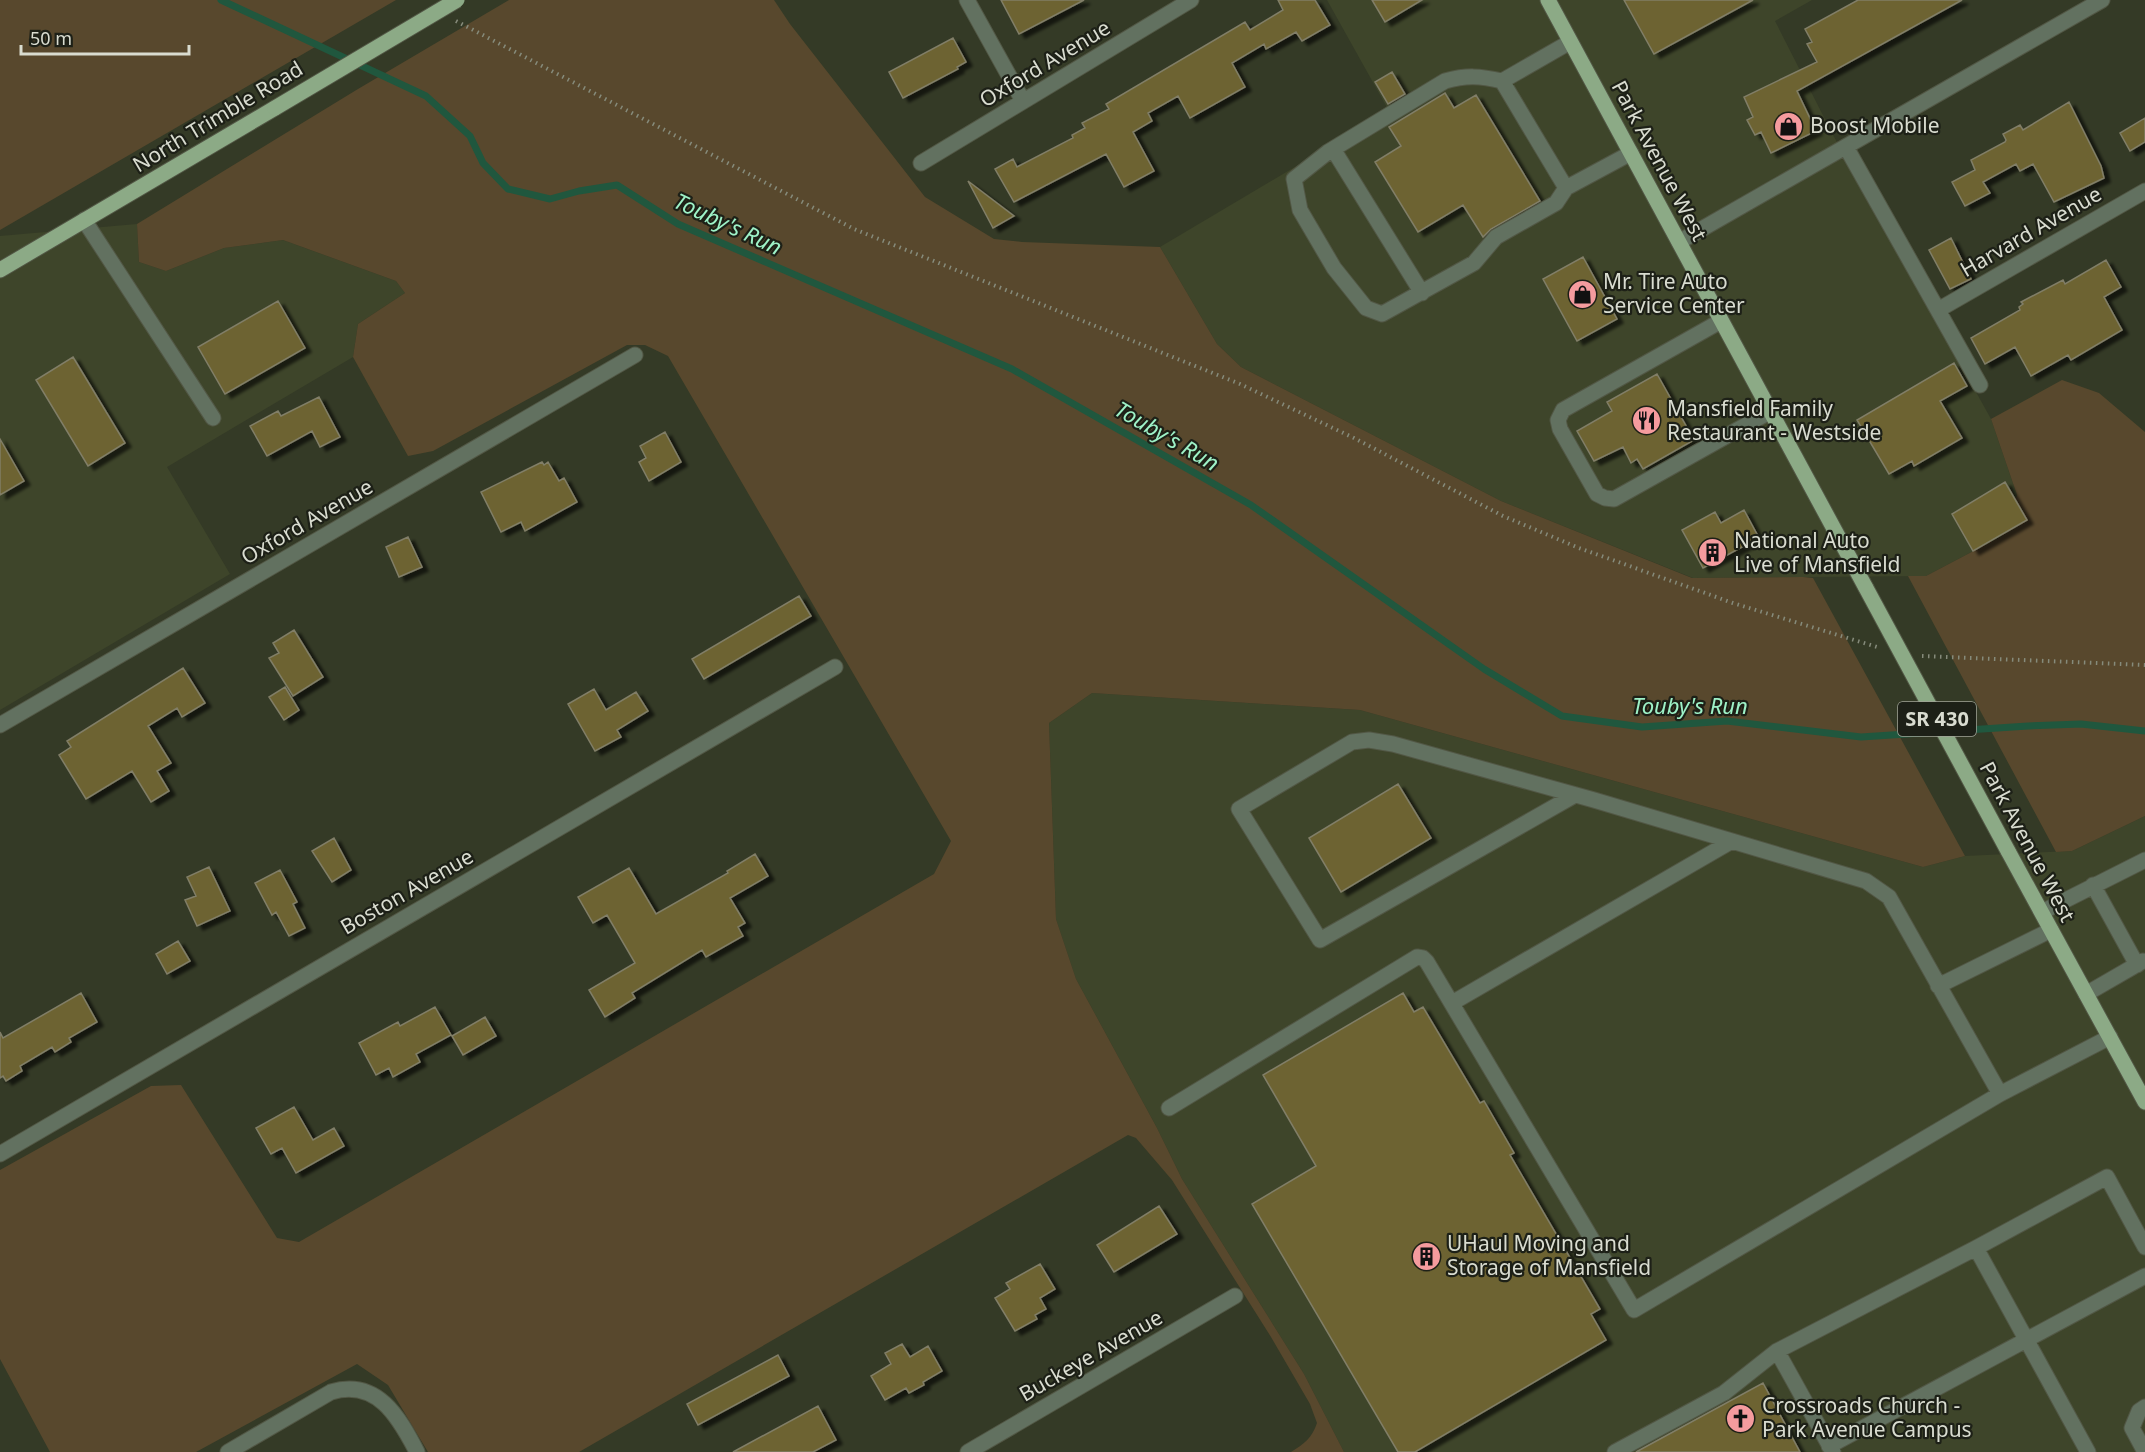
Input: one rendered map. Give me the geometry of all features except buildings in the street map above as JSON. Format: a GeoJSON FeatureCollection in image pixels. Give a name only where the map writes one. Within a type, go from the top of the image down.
{"type":"FeatureCollection","features":[{"type":"Feature","properties":{"kind":"main road","name":"North Trimble Road"},"geometry":{"type":"LineString","coordinates":[[0,270],[457,0]]}},
{"type":"Feature","properties":{"kind":"main road","name":"Park Avenue West"},"geometry":{"type":"LineString","coordinates":[[1548,0],[2145,1102]]}},
{"type":"Feature","properties":{"kind":"street"},"geometry":{"type":"LineString","coordinates":[[967,0],[1023,101]]}},
{"type":"Feature","properties":{"kind":"street","name":"Oxford Avenue"},"geometry":{"type":"LineString","coordinates":[[921,163],[1191,0]]}},
{"type":"Feature","properties":{"kind":"street"},"geometry":{"type":"LineString","coordinates":[[1679,242],[2102,0]]}},
{"type":"Feature","properties":{"kind":"street"},"geometry":{"type":"LineString","coordinates":[[1570,42],[1502,81],[1478,76],[1458,77],[1444,81],[1333,148],[1294,178],[1300,210],[1334,268],[1366,308],[1382,314],[1474,263],[1496,237],[1556,203],[1566,188],[1631,153]]}},
{"type":"Feature","properties":{"kind":"street"},"geometry":{"type":"LineString","coordinates":[[1502,81],[1566,188]]}},
{"type":"Feature","properties":{"kind":"street"},"geometry":{"type":"LineString","coordinates":[[1846,147],[1980,385]]}},
{"type":"Feature","properties":{"kind":"street"},"geometry":{"type":"LineString","coordinates":[[1333,148],[1422,293]]}},
{"type":"Feature","properties":{"kind":"street","name":"Harvard Avenue"},"geometry":{"type":"LineString","coordinates":[[1938,310],[2145,191]]}},
{"type":"Feature","properties":{"kind":"street"},"geometry":{"type":"LineString","coordinates":[[84,220],[213,418]]}},
{"type":"Feature","properties":{"kind":"street"},"geometry":{"type":"LineString","coordinates":[[1721,321],[1563,410],[1558,420],[1560,429],[1597,494],[1614,499],[1771,411]]}},
{"type":"Feature","properties":{"kind":"street","name":"Oxford Avenue"},"geometry":{"type":"LineString","coordinates":[[0,725],[635,355]]}},
{"type":"Feature","properties":{"kind":"street","name":"Boston Avenue"},"geometry":{"type":"LineString","coordinates":[[0,1154],[835,667]]}},
{"type":"Feature","properties":{"kind":"street"},"geometry":{"type":"LineString","coordinates":[[1575,795],[1320,940],[1239,809],[1352,742],[1370,740],[1393,744],[1575,795],[1866,881],[1888,897],[2000,1094]]}},
{"type":"Feature","properties":{"kind":"street"},"geometry":{"type":"LineString","coordinates":[[1452,1004],[1732,841]]}},
{"type":"Feature","properties":{"kind":"street"},"geometry":{"type":"LineString","coordinates":[[2042,912],[2145,860]]}},
{"type":"Feature","properties":{"kind":"street"},"geometry":{"type":"LineString","coordinates":[[2086,994],[2141,963],[2093,885]]}},
{"type":"Feature","properties":{"kind":"street"},"geometry":{"type":"LineString","coordinates":[[1938,986],[2051,930]]}},
{"type":"Feature","properties":{"kind":"street"},"geometry":{"type":"LineString","coordinates":[[1169,1108],[1417,957],[1423,958],[1634,1310],[2000,1094],[2110,1037]]}},
{"type":"Feature","properties":{"kind":"street"},"geometry":{"type":"LineString","coordinates":[[1615,1452],[1724,1393],[1777,1351],[2107,1177],[2145,1248]]}},
{"type":"Feature","properties":{"kind":"street"},"geometry":{"type":"LineString","coordinates":[[1976,1248],[2088,1452]]}},
{"type":"Feature","properties":{"kind":"street"},"geometry":{"type":"LineString","coordinates":[[1777,1351],[1831,1449],[2145,1276]]}},
{"type":"Feature","properties":{"kind":"street","name":"Buckeye Avenue"},"geometry":{"type":"LineString","coordinates":[[968,1452],[1235,1296]]}},
{"type":"Feature","properties":{"kind":"street"},"geometry":{"type":"LineString","coordinates":[[228,1452],[331,1392],[342,1388],[356,1389],[385,1402],[401,1421],[417,1452]]}},
{"type":"Feature","properties":{"kind":"street"},"geometry":{"type":"LineString","coordinates":[[2145,1407],[2139,1411],[2132,1428],[2145,1452]]}},
{"type":"Feature","properties":{"kind":"path"},"geometry":{"type":"LineString","coordinates":[[447,16],[854,229],[1240,384],[1354,438],[1503,516],[1579,548],[1733,603],[1883,649]]}},
{"type":"Feature","properties":{"kind":"path"},"geometry":{"type":"LineString","coordinates":[[1916,656],[2145,665]]}},
{"type":"Feature","properties":{"kind":"shaded area"},"geometry":{"type":"Polygon","coordinates":[[[0,0],[396,0],[0,230],[0,0]]]}},
{"type":"Feature","properties":{"kind":"shaded area"},"geometry":{"type":"Polygon","coordinates":[[[509,0],[774,0],[790,24],[925,197],[994,239],[1160,247],[1217,344],[1241,367],[1501,501],[1692,578],[1813,578],[1965,856],[1923,867],[1360,710],[1092,693],[1049,723],[1056,919],[1076,979],[1182,1179],[1304,1374],[1344,1452],[1291,1452],[1307,1440],[1317,1423],[1310,1404],[1271,1337],[1172,1180],[1136,1138],[1128,1135],[579,1452],[428,1452],[388,1385],[357,1364],[196,1452],[50,1452],[0,1359],[0,1170],[151,1086],[181,1085],[277,1238],[299,1242],[934,874],[951,841],[668,356],[645,345],[627,345],[433,451],[408,456],[353,357],[358,324],[405,293],[396,281],[283,240],[224,248],[166,271],[139,262],[137,224],[509,0]]]}},
{"type":"Feature","properties":{"kind":"shaded area"},"geometry":{"type":"Polygon","coordinates":[[[1327,0],[1812,0],[1775,21],[1833,135],[1991,419],[2017,495],[2002,536],[1926,576],[1693,578],[1501,501],[1241,367],[1217,344],[1160,247],[1389,111],[1327,0]]]}},
{"type":"Feature","properties":{"kind":"shaded area"},"geometry":{"type":"Polygon","coordinates":[[[137,224],[139,262],[166,271],[224,248],[283,240],[396,281],[405,293],[358,324],[353,357],[167,467],[230,574],[0,710],[0,236],[137,224]]]}},
{"type":"Feature","properties":{"kind":"shaded area"},"geometry":{"type":"Polygon","coordinates":[[[2062,380],[2099,393],[2145,432],[2145,816],[2072,851],[2056,852],[1908,576],[1926,576],[2002,536],[2017,495],[1991,419],[2062,380]]]}},
{"type":"Feature","properties":{"kind":"shaded area"},"geometry":{"type":"Polygon","coordinates":[[[1092,693],[1360,710],[1923,867],[1965,856],[2072,851],[2145,816],[2145,1452],[1344,1452],[1304,1374],[1182,1179],[1076,979],[1056,919],[1049,723],[1092,693]]]}},
{"type":"Feature","properties":{"kind":"waterway","name":"Touby's Run"},"geometry":{"type":"LineString","coordinates":[[221,0],[426,96],[470,136],[483,163],[508,189],[550,199],[579,191],[617,185],[678,224],[1012,369],[1251,505],[1484,669],[1562,716],[1642,727],[1727,721],[1861,737],[2081,724],[2145,731]]}},
{"type":"Feature","properties":{"kind":"place","name":"Boost Mobile"},"geometry":{"type":"Point","coordinates":[1789,126]}},
{"type":"Feature","properties":{"kind":"place","name":"Mr. Tire Auto Service Center"},"geometry":{"type":"Point","coordinates":[1582,294]}},
{"type":"Feature","properties":{"kind":"place","name":"Mansfield Family Restaurant - Westside"},"geometry":{"type":"Point","coordinates":[1646,421]}},
{"type":"Feature","properties":{"kind":"place","name":"National Auto Live of Mansfield"},"geometry":{"type":"Point","coordinates":[1713,553]}},
{"type":"Feature","properties":{"kind":"place","name":"UHaul Moving and Storage of Mansfield"},"geometry":{"type":"Point","coordinates":[1426,1256]}},
{"type":"Feature","properties":{"kind":"place","name":"Crossroads Church - Park Avenue Campus"},"geometry":{"type":"Point","coordinates":[1741,1418]}}]}
